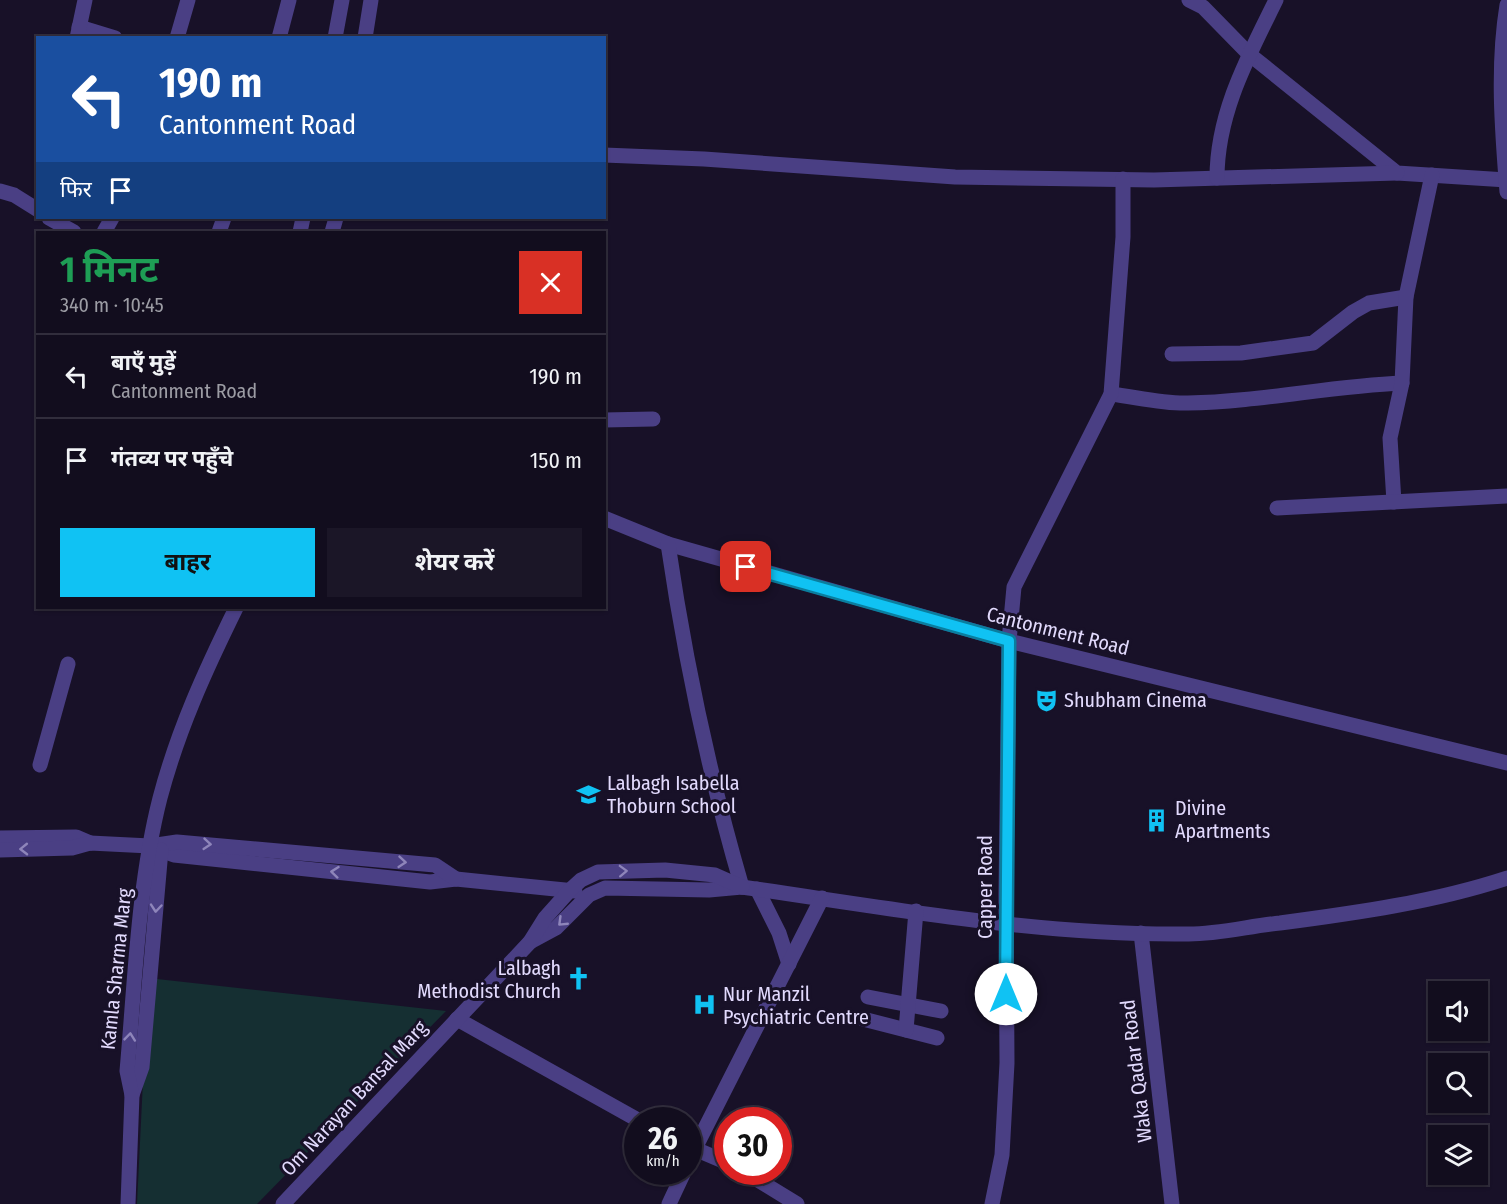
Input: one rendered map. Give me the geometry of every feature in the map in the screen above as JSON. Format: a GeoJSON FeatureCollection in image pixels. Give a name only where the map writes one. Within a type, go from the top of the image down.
{"type":"FeatureCollection","features":[{"type":"Feature","properties":{"kind":"street"},"geometry":{"type":"LineString","coordinates":[[85,0],[78,32],[103,36]]}},
{"type":"Feature","properties":{"kind":"street"},"geometry":{"type":"LineString","coordinates":[[178,36],[188,0]]}},
{"type":"Feature","properties":{"kind":"street"},"geometry":{"type":"LineString","coordinates":[[280,36],[290,0]]}},
{"type":"Feature","properties":{"kind":"street"},"geometry":{"type":"LineString","coordinates":[[335,36],[342,0]]}},
{"type":"Feature","properties":{"kind":"street"},"geometry":{"type":"LineString","coordinates":[[365,36],[370,0]]}},
{"type":"Feature","properties":{"kind":"street"},"geometry":{"type":"LineString","coordinates":[[1189,0],[1203,7],[1249,54],[1396,173]]}},
{"type":"Feature","properties":{"kind":"street"},"geometry":{"type":"LineString","coordinates":[[1217,178],[1217,154],[1226,111],[1249,54],[1276,0]]}},
{"type":"Feature","properties":{"kind":"street"},"geometry":{"type":"LineString","coordinates":[[606,155],[704,159],[955,177],[1123,179],[1396,173],[1507,184],[1503,137],[1502,45],[1507,5]]}},
{"type":"Feature","properties":{"kind":"street"},"geometry":{"type":"LineString","coordinates":[[1394,502],[1390,438],[1402,382],[1406,297],[1432,175]]}},
{"type":"Feature","properties":{"kind":"street"},"geometry":{"type":"LineString","coordinates":[[0,178],[7,193],[36,209]]}},
{"type":"Feature","properties":{"kind":"street"},"geometry":{"type":"LineString","coordinates":[[1123,179],[1124,237],[1111,394],[1185,404],[1402,382]]}},
{"type":"Feature","properties":{"kind":"street"},"geometry":{"type":"LineString","coordinates":[[51,219],[72,231]]}},
{"type":"Feature","properties":{"kind":"street"},"geometry":{"type":"LineString","coordinates":[[1172,354],[1241,353],[1307,345],[1369,303],[1406,297]]}},
{"type":"Feature","properties":{"kind":"street","name":"Capper Road"},"geometry":{"type":"LineString","coordinates":[[992,1204],[1002,1155],[1007,1063],[1009,641],[1014,587],[1111,394]]}},
{"type":"Feature","properties":{"kind":"street"},"geometry":{"type":"LineString","coordinates":[[606,420],[653,419]]}},
{"type":"Feature","properties":{"kind":"street"},"geometry":{"type":"LineString","coordinates":[[1277,508],[1507,496]]}},
{"type":"Feature","properties":{"kind":"street","name":"Cantonment Road"},"geometry":{"type":"LineString","coordinates":[[606,519],[668,544],[1009,641],[1507,763]]}},
{"type":"Feature","properties":{"kind":"street"},"geometry":{"type":"LineString","coordinates":[[668,544],[684,650],[719,808],[749,888],[779,933],[789,964]]}},
{"type":"Feature","properties":{"kind":"street","name":"Kamla Sharma Marg"},"geometry":{"type":"LineString","coordinates":[[128,1204],[132,1095],[142,1067],[143,975],[160,798],[183,722],[236,609]]}},
{"type":"Feature","properties":{"kind":"street"},"geometry":{"type":"LineString","coordinates":[[40,765],[68,664]]}},
{"type":"Feature","properties":{"kind":"street"},"geometry":{"type":"LineString","coordinates":[[0,838],[76,837],[90,843],[155,848],[177,842],[435,865],[456,879],[570,890],[589,895]]}},
{"type":"Feature","properties":{"kind":"street"},"geometry":{"type":"LineString","coordinates":[[0,850],[72,848],[90,843]]}},
{"type":"Feature","properties":{"kind":"street"},"geometry":{"type":"LineString","coordinates":[[530,942],[544,918],[570,890],[580,880],[598,872],[665,870],[715,875],[749,888]]}},
{"type":"Feature","properties":{"kind":"street"},"geometry":{"type":"LineString","coordinates":[[530,942],[556,928],[589,895],[605,888],[708,891],[749,888],[1006,925],[1080,931],[1191,934],[1334,915],[1469,891],[1507,879]]}},
{"type":"Feature","properties":{"kind":"street"},"geometry":{"type":"LineString","coordinates":[[702,1131],[822,898]]}},
{"type":"Feature","properties":{"kind":"street"},"geometry":{"type":"LineString","coordinates":[[906,1030],[916,911]]}},
{"type":"Feature","properties":{"kind":"street","name":"Waka Qadar Road"},"geometry":{"type":"LineString","coordinates":[[1141,933],[1172,1204]]}},
{"type":"Feature","properties":{"kind":"street","name":"Om Narayan Bansal Marg"},"geometry":{"type":"LineString","coordinates":[[283,1204],[530,942]]}},
{"type":"Feature","properties":{"kind":"street"},"geometry":{"type":"LineString","coordinates":[[868,997],[941,1011]]}},
{"type":"Feature","properties":{"kind":"street"},"geometry":{"type":"LineString","coordinates":[[863,1018],[937,1038]]}},
{"type":"Feature","properties":{"kind":"street"},"geometry":{"type":"LineString","coordinates":[[457,1019],[624,1112]]}},
{"type":"Feature","properties":{"kind":"street"},"geometry":{"type":"LineString","coordinates":[[669,1204],[678,1185]]}},
{"type":"Feature","properties":{"kind":"street"},"geometry":{"type":"LineString","coordinates":[[766,1185],[797,1204]]}},
{"type":"Feature","properties":{"kind":"green space"},"geometry":{"type":"Polygon","coordinates":[[[148,978],[446,1011],[257,1204],[137,1204],[148,978]]]}},
{"type":"Feature","properties":{"kind":"place","name":"Shubham Cinema"},"geometry":{"type":"Point","coordinates":[1046,700]}},
{"type":"Feature","properties":{"kind":"place","name":"Lalbagh Isabella Thoburn School"},"geometry":{"type":"Point","coordinates":[589,794]}},
{"type":"Feature","properties":{"kind":"place","name":"Divine Apartments"},"geometry":{"type":"Point","coordinates":[1157,820]}},
{"type":"Feature","properties":{"kind":"place","name":"Lalbagh Methodist Church"},"geometry":{"type":"Point","coordinates":[579,979]}},
{"type":"Feature","properties":{"kind":"place","name":"Nur Manzil Psychiatric Centre"},"geometry":{"type":"Point","coordinates":[705,1005]}},
{"type":"Feature","properties":{"kind":"route"},"geometry":{"type":"LineString","coordinates":[[746,567],[1009,641],[1006,994]]}}]}
